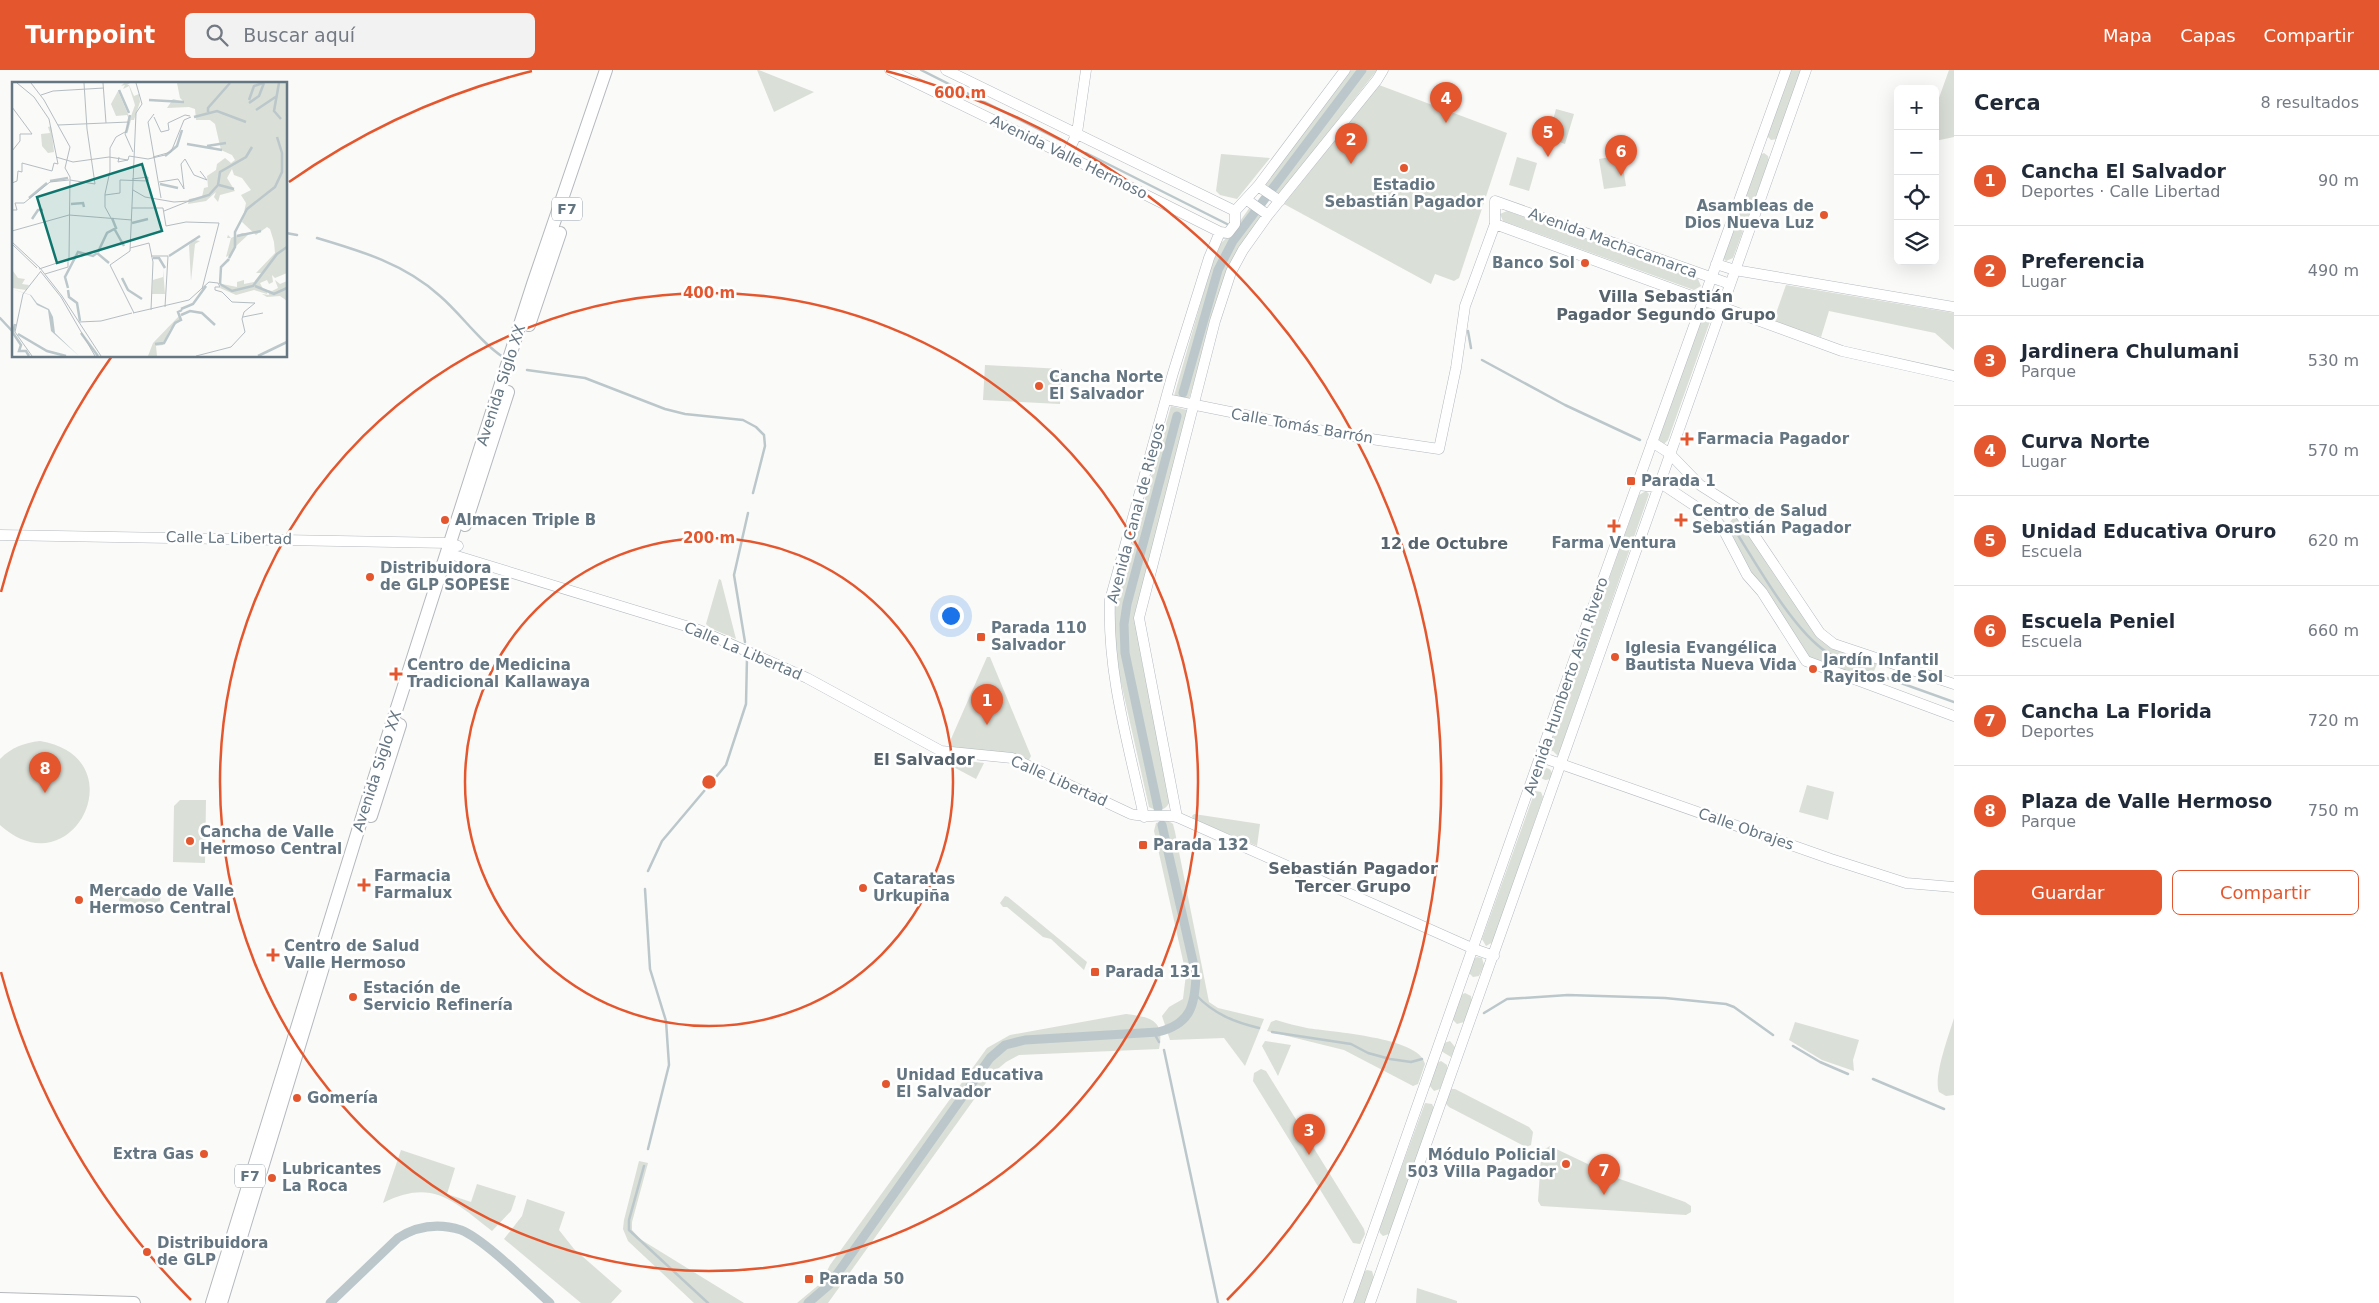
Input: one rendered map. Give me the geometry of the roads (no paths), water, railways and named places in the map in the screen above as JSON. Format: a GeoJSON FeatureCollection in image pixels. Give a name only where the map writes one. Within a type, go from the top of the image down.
{"type":"FeatureCollection","features":[{"type":"Feature","properties":{"kind":"highway","name":"Avenida Siglo XX"},"geometry":{"type":"LineString","coordinates":[[212,1303],[339,915],[533,284],[606,70]]}},
{"type":"Feature","properties":{"kind":"highway","name":"Avenida Siglo XX"},"geometry":{"type":"LineString","coordinates":[[453,549],[614,70]]}},
{"type":"Feature","properties":{"kind":"highway","name":"Avenida Siglo XX"},"geometry":{"type":"LineString","coordinates":[[222,1303],[260,1160]]}},
{"type":"Feature","properties":{"kind":"highway"},"geometry":{"type":"LineString","coordinates":[[0,1299],[134,1303]]}},
{"type":"Feature","properties":{"kind":"street","name":"Avenida Valle Hermoso"},"geometry":{"type":"LineString","coordinates":[[890,70],[1067,155],[1220,232]]}},
{"type":"Feature","properties":{"kind":"street","name":"Avenida Valle Hermoso"},"geometry":{"type":"LineString","coordinates":[[946,70],[1236,211]]}},
{"type":"Feature","properties":{"kind":"street"},"geometry":{"type":"LineString","coordinates":[[1067,155],[1077,133],[1086,70]]}},
{"type":"Feature","properties":{"kind":"street","name":"Avenida Canal de Riegos"},"geometry":{"type":"LineString","coordinates":[[1177,817],[1139,618],[1193,405],[1231,272],[1258,208],[1345,70]]}},
{"type":"Feature","properties":{"kind":"street","name":"Avenida Canal de Riegos"},"geometry":{"type":"LineString","coordinates":[[1144,817],[1113,674],[1109,626],[1110,600],[1166,399],[1209,258],[1220,232],[1228,233],[1234,224],[1236,211],[1258,208],[1269,193],[1378,80],[1383,70]]}},
{"type":"Feature","properties":{"kind":"street","name":"Avenida Humberto Asín Rivero"},"geometry":{"type":"LineString","coordinates":[[1348,1303],[1710,278],[1786,70]]}},
{"type":"Feature","properties":{"kind":"street","name":"Avenida Humberto Asín Rivero"},"geometry":{"type":"LineString","coordinates":[[1370,1303],[1494,956],[1658,484],[1806,70]]}},
{"type":"Feature","properties":{"kind":"street","name":"Avenida Machacamarca"},"geometry":{"type":"LineString","coordinates":[[1730,284],[1496,202],[1495,224],[1842,351],[1954,376]]}},
{"type":"Feature","properties":{"kind":"street","name":"Calle Tomás Barrón"},"geometry":{"type":"LineString","coordinates":[[1166,399],[1344,434],[1439,449],[1456,368],[1465,306],[1495,224]]}},
{"type":"Feature","properties":{"kind":"street","name":"Avenida Machacamarca"},"geometry":{"type":"LineString","coordinates":[[1716,264],[1735,270],[1954,308]]}},
{"type":"Feature","properties":{"kind":"street"},"geometry":{"type":"LineString","coordinates":[[1652,442],[1669,454],[1700,486],[1736,508],[1820,634],[1834,644],[1954,684]]}},
{"type":"Feature","properties":{"kind":"street"},"geometry":{"type":"LineString","coordinates":[[1637,485],[1658,484],[1716,520],[1723,529],[1747,575],[1762,592],[1806,661],[1954,716]]}},
{"type":"Feature","properties":{"kind":"street","name":"Calle La Libertad"},"geometry":{"type":"LineString","coordinates":[[0,535],[453,549],[699,630],[807,678],[941,751]]}},
{"type":"Feature","properties":{"kind":"street","name":"Calle Libertad"},"geometry":{"type":"LineString","coordinates":[[941,751],[1012,758],[1131,814],[1144,817]]}},
{"type":"Feature","properties":{"kind":"street","name":"Calle Obrajes"},"geometry":{"type":"LineString","coordinates":[[1541,757],[1831,859],[1906,883],[1954,887]]}},
{"type":"Feature","properties":{"kind":"street"},"geometry":{"type":"LineString","coordinates":[[1144,817],[1168,815],[1177,817],[1474,949],[1494,956]]}},
{"type":"Feature","properties":{"kind":"waterway"},"geometry":{"type":"LineString","coordinates":[[921,70],[1060,140]]}},
{"type":"Feature","properties":{"kind":"waterway"},"geometry":{"type":"LineString","coordinates":[[1183,393],[1218,270],[1233,241],[1362,70]]}},
{"type":"Feature","properties":{"kind":"waterway"},"geometry":{"type":"LineString","coordinates":[[1086,153],[1227,224]]}},
{"type":"Feature","properties":{"kind":"waterway"},"geometry":{"type":"LineString","coordinates":[[288,233],[297,235]]}},
{"type":"Feature","properties":{"kind":"waterway"},"geometry":{"type":"LineString","coordinates":[[317,238],[382,260],[412,275],[440,296],[494,351],[503,357]]}},
{"type":"Feature","properties":{"kind":"waterway"},"geometry":{"type":"LineString","coordinates":[[0,318],[12,331]]}},
{"type":"Feature","properties":{"kind":"waterway"},"geometry":{"type":"LineString","coordinates":[[1468,331],[1471,348]]}},
{"type":"Feature","properties":{"kind":"waterway"},"geometry":{"type":"LineString","coordinates":[[1482,360],[1565,405],[1640,440]]}},
{"type":"Feature","properties":{"kind":"waterway"},"geometry":{"type":"LineString","coordinates":[[527,370],[585,378],[665,409],[685,414],[743,420],[756,427],[764,435],[765,446],[753,493]]}},
{"type":"Feature","properties":{"kind":"waterway"},"geometry":{"type":"LineString","coordinates":[[1158,808],[1125,653],[1124,624],[1127,604],[1177,416]]}},
{"type":"Feature","properties":{"kind":"waterway"},"geometry":{"type":"LineString","coordinates":[[745,642],[734,575],[748,513]]}},
{"type":"Feature","properties":{"kind":"waterway"},"geometry":{"type":"LineString","coordinates":[[1731,524],[1796,623],[1821,648],[1844,662],[1868,672]]}},
{"type":"Feature","properties":{"kind":"waterway"},"geometry":{"type":"LineString","coordinates":[[648,871],[662,841],[726,765],[746,704],[747,657]]}},
{"type":"Feature","properties":{"kind":"waterway"},"geometry":{"type":"LineString","coordinates":[[1884,677],[1954,702]]}},
{"type":"Feature","properties":{"kind":"waterway"},"geometry":{"type":"LineString","coordinates":[[808,1303],[830,1284],[990,1058],[1005,1045],[1025,1040],[1158,1032],[1178,1024],[1189,1012],[1194,995],[1196,975],[1162,825]]}},
{"type":"Feature","properties":{"kind":"waterway"},"geometry":{"type":"LineString","coordinates":[[645,889],[650,969],[666,1021],[669,1065],[648,1149]]}},
{"type":"Feature","properties":{"kind":"waterway"},"geometry":{"type":"LineString","coordinates":[[1196,995],[1217,1012],[1241,1023],[1259,1028]]}},
{"type":"Feature","properties":{"kind":"waterway"},"geometry":{"type":"LineString","coordinates":[[1484,1013],[1507,999],[1568,995],[1665,998],[1726,1004],[1734,1007],[1773,1035]]}},
{"type":"Feature","properties":{"kind":"waterway"},"geometry":{"type":"LineString","coordinates":[[1272,1032],[1351,1044],[1368,1053],[1390,1059],[1411,1062],[1422,1059]]}},
{"type":"Feature","properties":{"kind":"waterway"},"geometry":{"type":"LineString","coordinates":[[1154,1033],[1159,1042]]}},
{"type":"Feature","properties":{"kind":"waterway"},"geometry":{"type":"LineString","coordinates":[[1793,1046],[1820,1062],[1848,1074]]}},
{"type":"Feature","properties":{"kind":"waterway"},"geometry":{"type":"LineString","coordinates":[[1164,1050],[1218,1303]]}},
{"type":"Feature","properties":{"kind":"waterway"},"geometry":{"type":"LineString","coordinates":[[1873,1079],[1944,1109]]}},
{"type":"Feature","properties":{"kind":"waterway"},"geometry":{"type":"LineString","coordinates":[[644,1166],[629,1220],[629,1230],[708,1303]]}},
{"type":"Feature","properties":{"kind":"waterway"},"geometry":{"type":"LineString","coordinates":[[330,1303],[398,1238],[420,1228],[436,1226],[461,1230],[471,1235],[507,1263],[550,1303]]}},
{"type":"Feature","properties":{"kind":"place","name":"Curva Norte"},"geometry":{"type":"Point","coordinates":[1446,123]}},
{"type":"Feature","properties":{"kind":"place","name":"Unidad Educativa Oruro"},"geometry":{"type":"Point","coordinates":[1548,157]}},
{"type":"Feature","properties":{"kind":"place","name":"Preferencia"},"geometry":{"type":"Point","coordinates":[1351,164]}},
{"type":"Feature","properties":{"kind":"place","name":"Estadio Sebastián Pagador"},"geometry":{"type":"Point","coordinates":[1404,168]}},
{"type":"Feature","properties":{"kind":"place","name":"Escuela Peniel"},"geometry":{"type":"Point","coordinates":[1621,176]}},
{"type":"Feature","properties":{"kind":"place","name":"Asambleas de Dios Nueva Luz"},"geometry":{"type":"Point","coordinates":[1824,215]}},
{"type":"Feature","properties":{"kind":"place","name":"Banco Sol"},"geometry":{"type":"Point","coordinates":[1585,263]}},
{"type":"Feature","properties":{"kind":"place","name":"Cancha Norte El Salvador"},"geometry":{"type":"Point","coordinates":[1039,386]}},
{"type":"Feature","properties":{"kind":"place","name":"Farmacia Pagador"},"geometry":{"type":"Point","coordinates":[1687,439]}},
{"type":"Feature","properties":{"kind":"place","name":"Parada 1"},"geometry":{"type":"Point","coordinates":[1631,481]}},
{"type":"Feature","properties":{"kind":"place","name":"Almacen Triple B"},"geometry":{"type":"Point","coordinates":[445,520]}},
{"type":"Feature","properties":{"kind":"place","name":"Centro de Salud Sebastián Pagador"},"geometry":{"type":"Point","coordinates":[1681,520]}},
{"type":"Feature","properties":{"kind":"place","name":"Farma Ventura"},"geometry":{"type":"Point","coordinates":[1614,526]}},
{"type":"Feature","properties":{"kind":"place","name":"Distribuidora de GLP SOPESE"},"geometry":{"type":"Point","coordinates":[370,577]}},
{"type":"Feature","properties":{"kind":"place","name":"Parada 110 Salvador"},"geometry":{"type":"Point","coordinates":[981,637]}},
{"type":"Feature","properties":{"kind":"place","name":"Iglesia Evangélica Bautista Nueva Vida"},"geometry":{"type":"Point","coordinates":[1615,657]}},
{"type":"Feature","properties":{"kind":"place","name":"Jardín Infantil Rayitos de Sol"},"geometry":{"type":"Point","coordinates":[1813,669]}},
{"type":"Feature","properties":{"kind":"place","name":"Centro de Medicina Tradicional Kallawaya"},"geometry":{"type":"Point","coordinates":[396,674]}},
{"type":"Feature","properties":{"kind":"place","name":"Cancha El Salvador"},"geometry":{"type":"Point","coordinates":[987,725]}},
{"type":"Feature","properties":{"kind":"place","name":"Plaza de Valle Hermoso"},"geometry":{"type":"Point","coordinates":[45,793]}},
{"type":"Feature","properties":{"kind":"place","name":"Cancha de Valle Hermoso Central"},"geometry":{"type":"Point","coordinates":[190,841]}},
{"type":"Feature","properties":{"kind":"place","name":"Parada 132"},"geometry":{"type":"Point","coordinates":[1143,845]}},
{"type":"Feature","properties":{"kind":"place","name":"Farmacia Farmalux"},"geometry":{"type":"Point","coordinates":[364,885]}},
{"type":"Feature","properties":{"kind":"place","name":"Cataratas Urkupiña"},"geometry":{"type":"Point","coordinates":[863,888]}},
{"type":"Feature","properties":{"kind":"place","name":"Mercado de Valle Hermoso Central"},"geometry":{"type":"Point","coordinates":[79,900]}},
{"type":"Feature","properties":{"kind":"place","name":"Centro de Salud Valle Hermoso"},"geometry":{"type":"Point","coordinates":[273,955]}},
{"type":"Feature","properties":{"kind":"place","name":"Parada 131"},"geometry":{"type":"Point","coordinates":[1095,972]}},
{"type":"Feature","properties":{"kind":"place","name":"Estación de Servicio Refinería"},"geometry":{"type":"Point","coordinates":[353,997]}},
{"type":"Feature","properties":{"kind":"place","name":"Unidad Educativa El Salvador"},"geometry":{"type":"Point","coordinates":[886,1084]}},
{"type":"Feature","properties":{"kind":"place","name":"Gomería"},"geometry":{"type":"Point","coordinates":[297,1098]}},
{"type":"Feature","properties":{"kind":"place","name":"Extra Gas"},"geometry":{"type":"Point","coordinates":[204,1154]}},
{"type":"Feature","properties":{"kind":"place","name":"Jardinera Chulumani"},"geometry":{"type":"Point","coordinates":[1309,1155]}},
{"type":"Feature","properties":{"kind":"place","name":"Módulo Policial 503 Villa Pagador"},"geometry":{"type":"Point","coordinates":[1566,1164]}},
{"type":"Feature","properties":{"kind":"place","name":"Lubricantes La Roca"},"geometry":{"type":"Point","coordinates":[272,1178]}},
{"type":"Feature","properties":{"kind":"place","name":"Cancha La Florida"},"geometry":{"type":"Point","coordinates":[1604,1195]}},
{"type":"Feature","properties":{"kind":"place","name":"Distribuidora de GLP"},"geometry":{"type":"Point","coordinates":[147,1252]}},
{"type":"Feature","properties":{"kind":"place","name":"Parada 50"},"geometry":{"type":"Point","coordinates":[809,1279]}},
{"type":"Feature","properties":{"kind":"district","name":"Villa Sebastián Pagador Segundo Grupo"},"geometry":{"type":"Point","coordinates":[1666,305]}},
{"type":"Feature","properties":{"kind":"district","name":"12 de Octubre"},"geometry":{"type":"Point","coordinates":[1444,543]}},
{"type":"Feature","properties":{"kind":"district","name":"El Salvador"},"geometry":{"type":"Point","coordinates":[924,759]}},
{"type":"Feature","properties":{"kind":"district","name":"Sebastián Pagador Tercer Grupo"},"geometry":{"type":"Point","coordinates":[1353,877]}}]}
